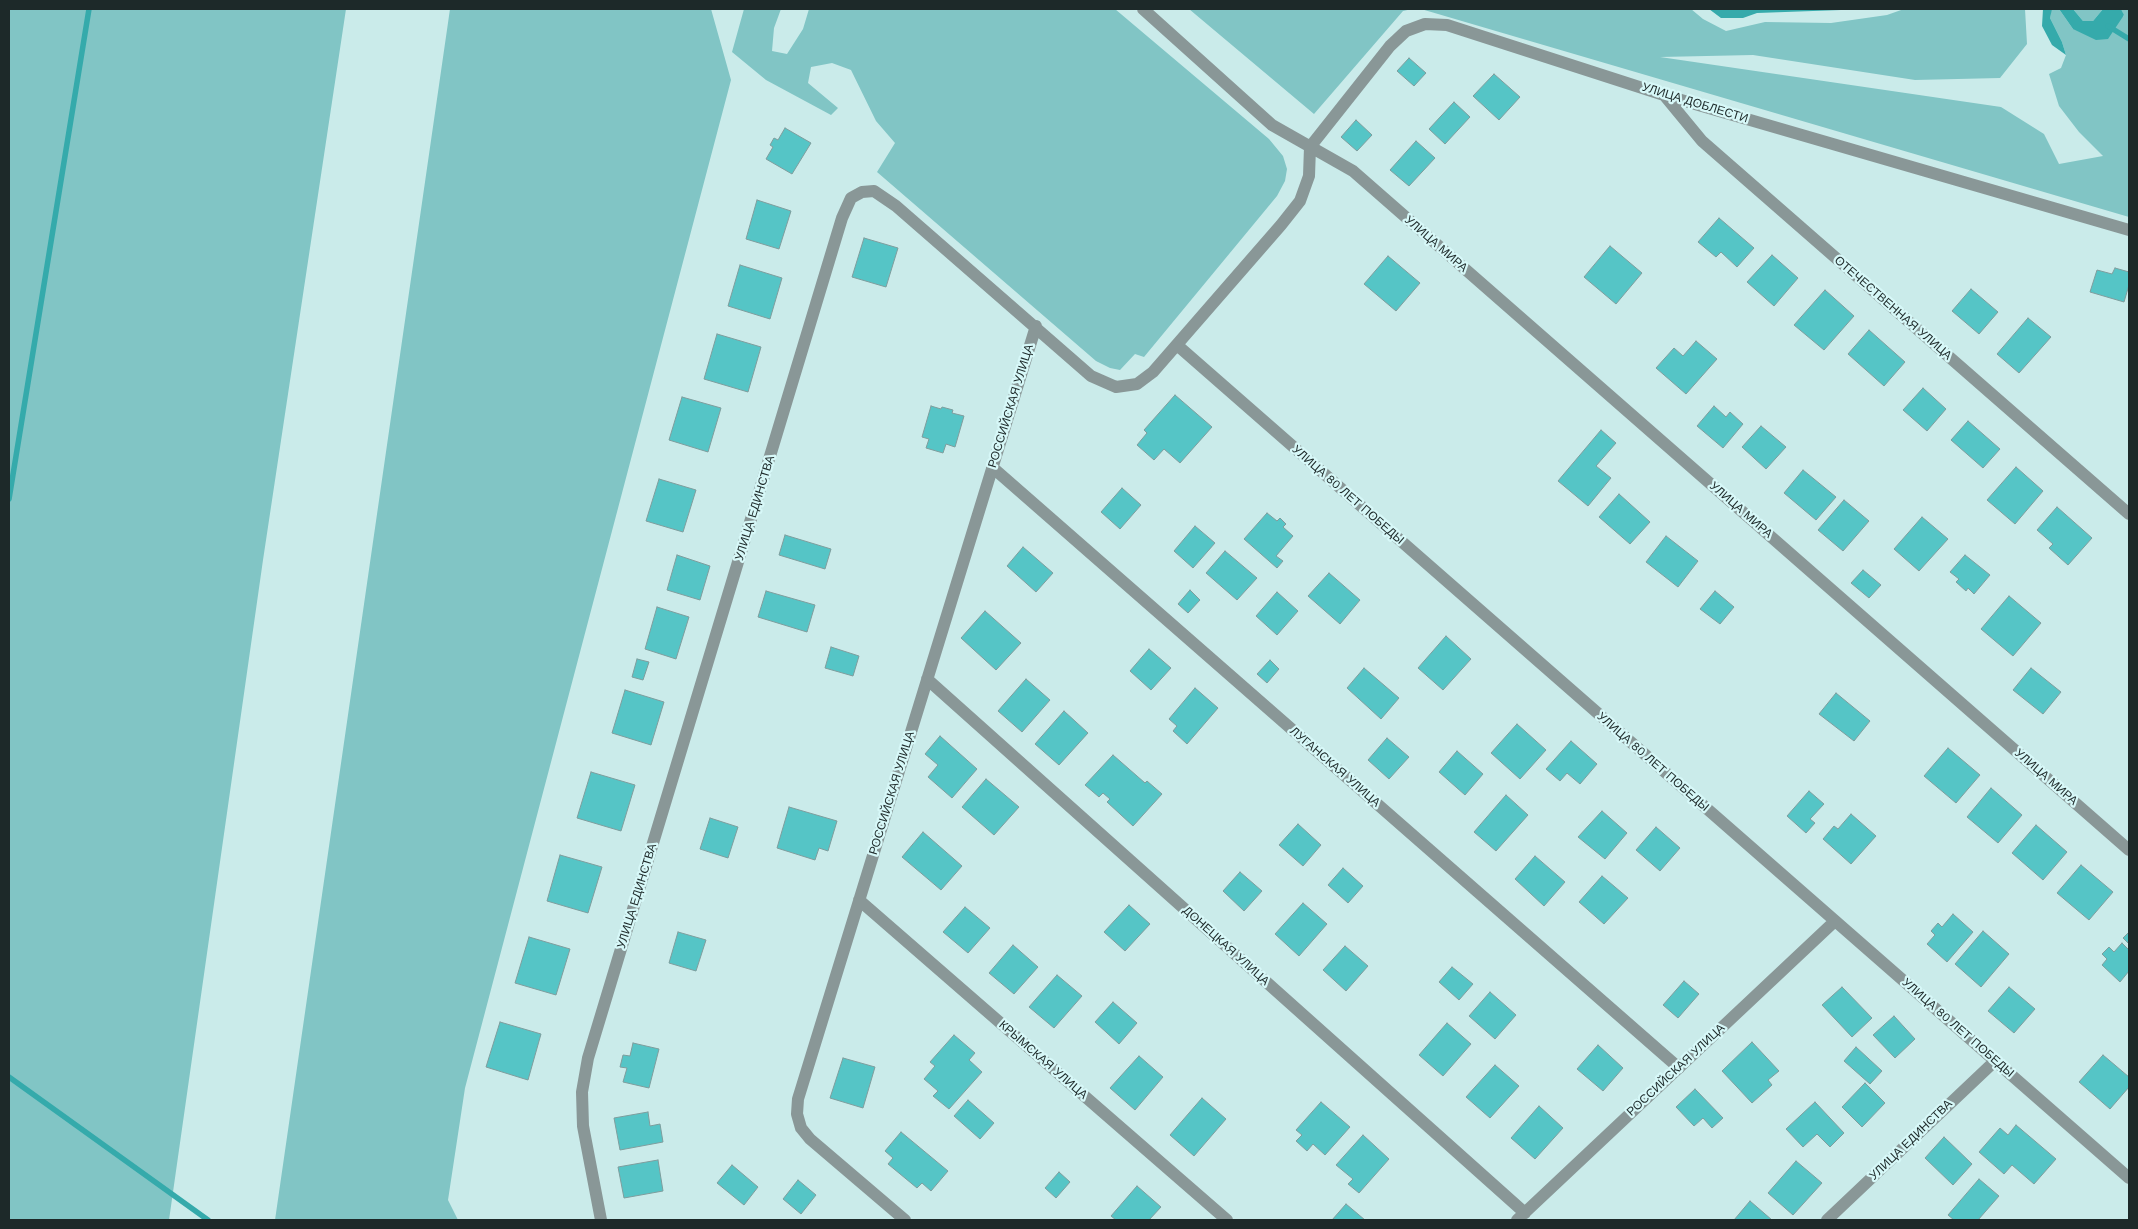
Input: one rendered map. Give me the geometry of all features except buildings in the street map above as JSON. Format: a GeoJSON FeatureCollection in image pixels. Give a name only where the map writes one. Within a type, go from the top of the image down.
{"type":"FeatureCollection","features":[{"type":"Feature","properties":{"kind":"street","name":"УЛИЦА МИРА"},"geometry":{"type":"LineString","coordinates":[[1143,9],[1272,124],[1353,170],[2129,850]]}},
{"type":"Feature","properties":{"kind":"street","name":"УЛИЦА ДОБЛЕСТИ"},"geometry":{"type":"LineString","coordinates":[[1310,147],[1390,46],[1406,31],[1425,24],[1447,25],[1664,95],[2129,230]]}},
{"type":"Feature","properties":{"kind":"street","name":"ОТЕЧЕСТВЕННАЯ УЛИЦА"},"geometry":{"type":"LineString","coordinates":[[1664,95],[1702,141],[2129,514]]}},
{"type":"Feature","properties":{"kind":"street","name":"УЛИЦА ЕДИНСТВА"},"geometry":{"type":"LineString","coordinates":[[601,1220],[583,1126],[582,1092],[588,1058],[842,218],[851,198],[862,192],[874,191],[896,206],[1036,326],[1091,376],[1116,387],[1137,384],[1153,372],[1281,225],[1300,200],[1309,176],[1310,147]]}},
{"type":"Feature","properties":{"kind":"street","name":"РОССИЙСКАЯ УЛИЦА"},"geometry":{"type":"LineString","coordinates":[[905,1220],[810,1139],[801,1128],[797,1114],[798,1099],[1036,326]]}},
{"type":"Feature","properties":{"kind":"street","name":"УЛИЦА 80 ЛЕТ ПОБЕДЫ"},"geometry":{"type":"LineString","coordinates":[[1177,345],[2129,1178]]}},
{"type":"Feature","properties":{"kind":"street","name":"ЛУГАНСКАЯ УЛИЦА"},"geometry":{"type":"LineString","coordinates":[[992,467],[1679,1068]]}},
{"type":"Feature","properties":{"kind":"street","name":"ДОНЕЦКАЯ УЛИЦА"},"geometry":{"type":"LineString","coordinates":[[928,679],[1521,1217]]}},
{"type":"Feature","properties":{"kind":"street","name":"КРЫМСКАЯ УЛИЦА"},"geometry":{"type":"LineString","coordinates":[[859,900],[1227,1220]]}},
{"type":"Feature","properties":{"kind":"street","name":"РОССИЙСКАЯ УЛИЦА"},"geometry":{"type":"LineString","coordinates":[[1521,1217],[1835,921]]}},
{"type":"Feature","properties":{"kind":"street","name":"УЛИЦА ЕДИНСТВА"},"geometry":{"type":"LineString","coordinates":[[1827,1220],[1995,1061]]}},
{"type":"Feature","properties":{"kind":"shaded area"},"geometry":{"type":"Polygon","coordinates":[[[9,9],[346,9],[263,560],[169,1220],[9,1220],[9,9]]]}},
{"type":"Feature","properties":{"kind":"shaded area"},"geometry":{"type":"Polygon","coordinates":[[[450,9],[711,9],[731,80],[465,1088],[448,1200],[458,1220],[275,1220],[450,9]]]}},
{"type":"Feature","properties":{"kind":"shaded area"},"geometry":{"type":"Polygon","coordinates":[[[744,9],[781,9],[774,28],[772,51],[787,54],[803,29],[809,9],[1115,9],[1269,139],[1283,156],[1287,169],[1285,181],[1277,196],[1144,357],[1135,354],[1120,370],[1110,368],[1096,361],[877,172],[895,143],[876,121],[851,70],[832,63],[811,67],[808,83],[838,108],[831,115],[766,80],[732,52],[744,9]]]}},
{"type":"Feature","properties":{"kind":"shaded area"},"geometry":{"type":"Polygon","coordinates":[[[1189,9],[1412,9],[1403,11],[1314,114],[1189,9]]]}},
{"type":"Feature","properties":{"kind":"shaded area"},"geometry":{"type":"Polygon","coordinates":[[[1421,9],[1691,9],[1703,19],[1726,31],[1765,22],[1831,23],[1887,15],[1904,9],[2025,9],[2027,44],[2000,78],[1915,80],[1753,55],[1660,57],[2001,107],[2044,134],[2059,164],[2103,156],[2079,132],[2059,106],[2049,74],[2061,68],[2066,55],[2050,18],[2051,10],[2059,9],[2073,29],[2124,16],[2121,9],[2129,9],[2129,217],[1421,9]]]}},
{"type":"Feature","properties":{"kind":"shaded area"},"geometry":{"type":"Polygon","coordinates":[[[1709,9],[1869,9],[1757,13],[1743,18],[1721,18],[1709,9]]]}},
{"type":"Feature","properties":{"kind":"shaded area"},"geometry":{"type":"Polygon","coordinates":[[[2043,9],[2052,9],[2050,18],[2066,55],[2052,45],[2042,26],[2043,9]]]}},
{"type":"Feature","properties":{"kind":"shaded area"},"geometry":{"type":"Polygon","coordinates":[[[2059,9],[2073,9],[2083,21],[2093,21],[2103,9],[2121,9],[2124,15],[2108,39],[2096,40],[2073,29],[2059,9]]]}},
{"type":"Feature","properties":{"kind":"shaded area"},"geometry":{"type":"Polygon","coordinates":[[[2073,9],[2103,9],[2093,21],[2083,21],[2073,9]]]}},
{"type":"Feature","properties":{"kind":"waterway"},"geometry":{"type":"LineString","coordinates":[[9,499],[89,9]]}},
{"type":"Feature","properties":{"kind":"waterway"},"geometry":{"type":"LineString","coordinates":[[2108,26],[2129,39]]}},
{"type":"Feature","properties":{"kind":"waterway"},"geometry":{"type":"LineString","coordinates":[[9,1077],[208,1220]]}}]}
